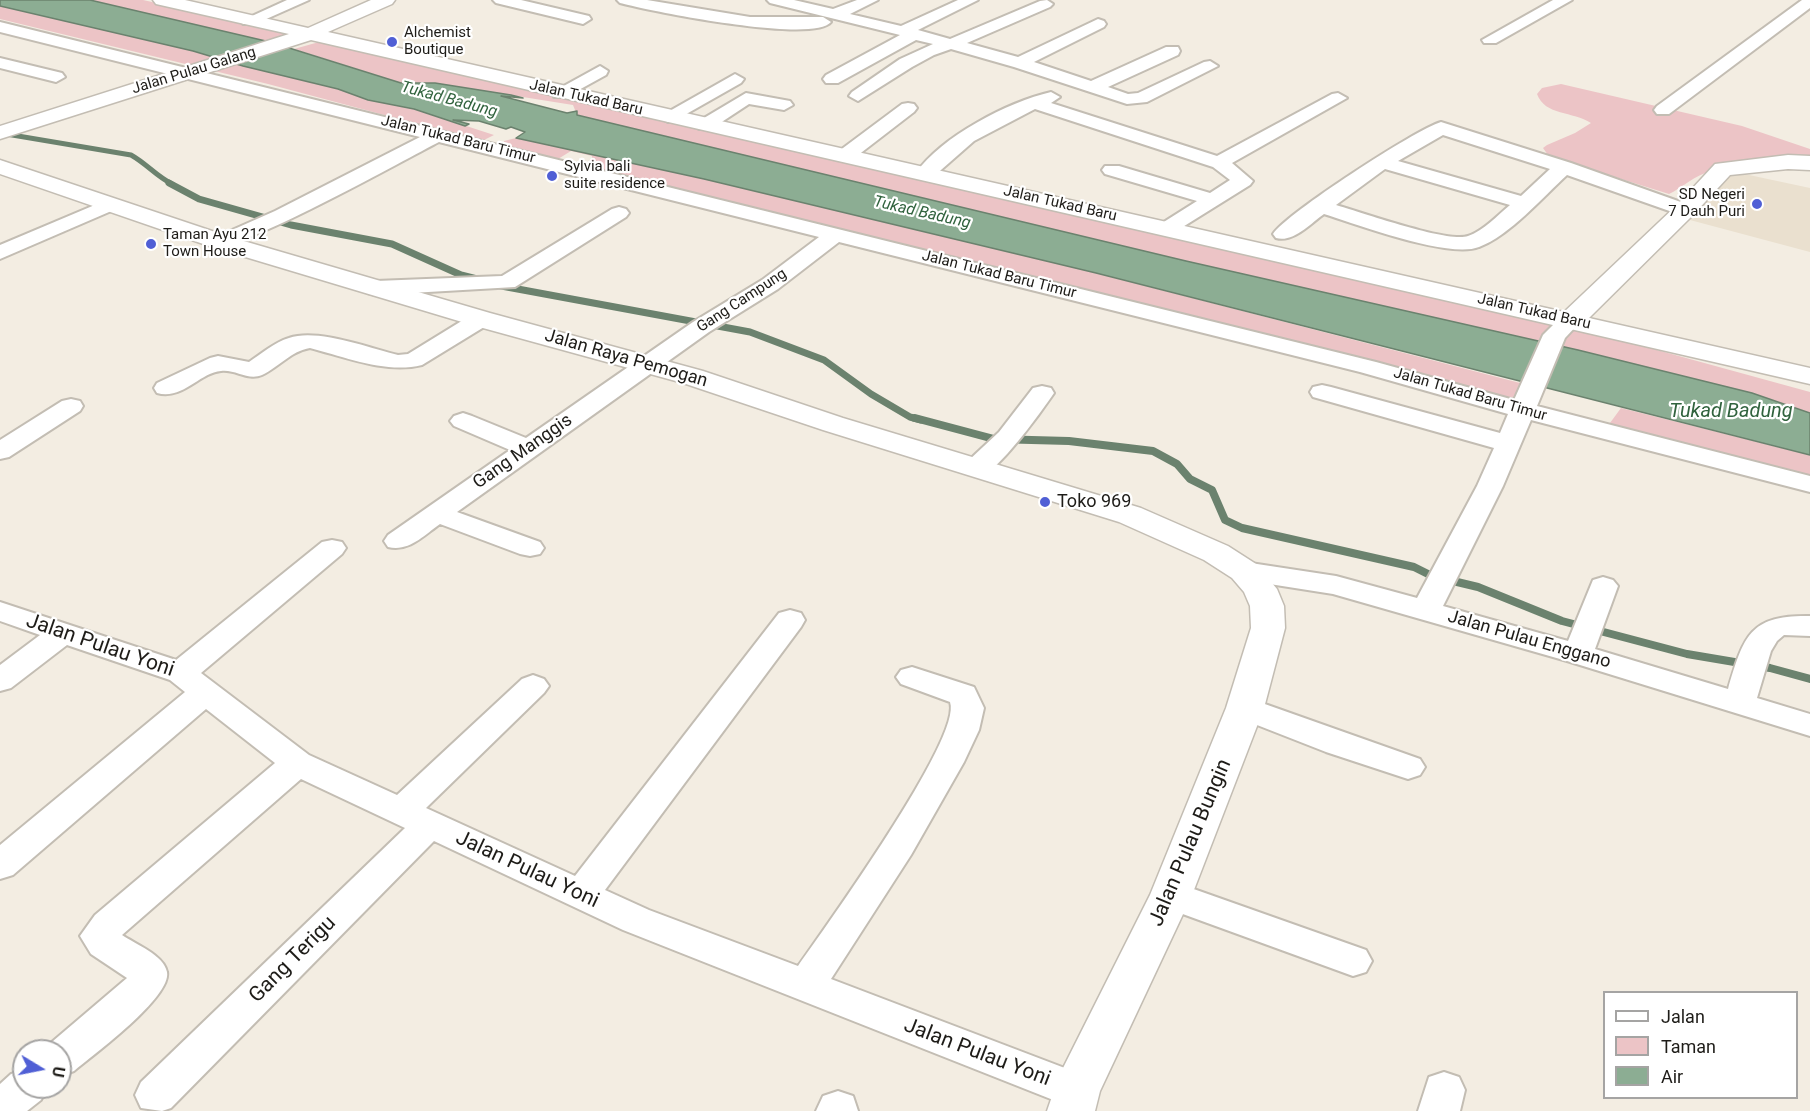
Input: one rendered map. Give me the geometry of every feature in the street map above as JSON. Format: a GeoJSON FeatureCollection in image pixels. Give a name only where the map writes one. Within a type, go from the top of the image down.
{"type":"FeatureCollection","features":[{"type":"Feature","properties":{"kind":"street","name":"Jalan Tukad Baru"},"geometry":{"type":"LineString","coordinates":[[162,0],[305,36],[846,155],[1166,229],[1562,328],[1810,376]]}},
{"type":"Feature","properties":{"kind":"street"},"geometry":{"type":"LineString","coordinates":[[249,21],[302,0]]}},
{"type":"Feature","properties":{"kind":"street","name":"Jalan Pulau Galang"},"geometry":{"type":"LineString","coordinates":[[6,129],[305,36],[386,0]]}},
{"type":"Feature","properties":{"kind":"street"},"geometry":{"type":"LineString","coordinates":[[501,0],[583,19]]}},
{"type":"Feature","properties":{"kind":"street"},"geometry":{"type":"LineString","coordinates":[[625,0],[699,14],[803,25],[841,17],[870,0]]}},
{"type":"Feature","properties":{"kind":"street"},"geometry":{"type":"LineString","coordinates":[[775,0],[909,32],[1020,63],[1127,99],[1138,99],[1210,66]]}},
{"type":"Feature","properties":{"kind":"street"},"geometry":{"type":"LineString","coordinates":[[832,79],[909,32],[970,0]]}},
{"type":"Feature","properties":{"kind":"street"},"geometry":{"type":"LineString","coordinates":[[1490,40],[1564,0]]}},
{"type":"Feature","properties":{"kind":"street"},"geometry":{"type":"LineString","coordinates":[[1663,110],[1810,0]]}},
{"type":"Feature","properties":{"kind":"street"},"geometry":{"type":"LineString","coordinates":[[858,96],[906,63],[928,51],[952,44],[1045,4]]}},
{"type":"Feature","properties":{"kind":"street"},"geometry":{"type":"LineString","coordinates":[[1020,63],[1098,24]]}},
{"type":"Feature","properties":{"kind":"street","name":"Jalan Tukad Baru Timur"},"geometry":{"type":"LineString","coordinates":[[0,27],[1526,406],[1810,484]]}},
{"type":"Feature","properties":{"kind":"street"},"geometry":{"type":"LineString","coordinates":[[926,173],[946,154],[983,128],[1034,103],[1087,87],[1172,51]]}},
{"type":"Feature","properties":{"kind":"street"},"geometry":{"type":"LineString","coordinates":[[0,63],[56,77]]}},
{"type":"Feature","properties":{"kind":"street"},"geometry":{"type":"LineString","coordinates":[[560,93],[600,71]]}},
{"type":"Feature","properties":{"kind":"street"},"geometry":{"type":"LineString","coordinates":[[668,117],[735,79]]}},
{"type":"Feature","properties":{"kind":"street"},"geometry":{"type":"LineString","coordinates":[[705,125],[746,98],[784,105]]}},
{"type":"Feature","properties":{"kind":"street"},"geometry":{"type":"LineString","coordinates":[[1220,163],[1338,98]]}},
{"type":"Feature","properties":{"kind":"street"},"geometry":{"type":"LineString","coordinates":[[1034,103],[1220,163],[1244,181],[1166,229]]}},
{"type":"Feature","properties":{"kind":"street"},"geometry":{"type":"LineString","coordinates":[[846,155],[908,108]]}},
{"type":"Feature","properties":{"kind":"street"},"geometry":{"type":"LineString","coordinates":[[1283,234],[1382,162],[1441,128],[1564,167],[1686,210]]}},
{"type":"Feature","properties":{"kind":"street"},"geometry":{"type":"LineString","coordinates":[[221,242],[282,215],[438,135]]}},
{"type":"Feature","properties":{"kind":"street"},"geometry":{"type":"LineString","coordinates":[[1382,162],[1524,203]]}},
{"type":"Feature","properties":{"kind":"street"},"geometry":{"type":"LineString","coordinates":[[1430,601],[1451,564],[1562,328],[1686,210],[1723,169],[1788,162],[1810,163]]}},
{"type":"Feature","properties":{"kind":"street","name":"Jalan Raya Pemogan"},"geometry":{"type":"LineString","coordinates":[[0,167],[221,242],[481,319],[992,453],[1216,553],[1244,571]]}},
{"type":"Feature","properties":{"kind":"street"},"geometry":{"type":"LineString","coordinates":[[1319,206],[1460,244],[1474,242],[1524,203],[1564,167]]}},
{"type":"Feature","properties":{"kind":"street"},"geometry":{"type":"LineString","coordinates":[[1112,170],[1214,200]]}},
{"type":"Feature","properties":{"kind":"street"},"geometry":{"type":"LineString","coordinates":[[0,253],[109,205]]}},
{"type":"Feature","properties":{"kind":"street"},"geometry":{"type":"LineString","coordinates":[[376,288],[501,283],[511,280],[619,213]]}},
{"type":"Feature","properties":{"kind":"street","name":"Gang Campung"},"geometry":{"type":"LineString","coordinates":[[648,364],[701,327],[728,314],[835,235]]}},
{"type":"Feature","properties":{"kind":"street"},"geometry":{"type":"LineString","coordinates":[[166,388],[218,363],[253,370],[301,342],[320,342],[398,362],[414,360],[481,319]]}},
{"type":"Feature","properties":{"kind":"street","name":"Gang Manggis"},"geometry":{"type":"LineString","coordinates":[[398,541],[648,364]]}},
{"type":"Feature","properties":{"kind":"street"},"geometry":{"type":"LineString","coordinates":[[1322,392],[1509,444]]}},
{"type":"Feature","properties":{"kind":"street"},"geometry":{"type":"LineString","coordinates":[[992,453],[1041,393]]}},
{"type":"Feature","properties":{"kind":"street"},"geometry":{"type":"LineString","coordinates":[[0,451],[71,406]]}},
{"type":"Feature","properties":{"kind":"street"},"geometry":{"type":"LineString","coordinates":[[463,421],[527,448]]}},
{"type":"Feature","properties":{"kind":"street"},"geometry":{"type":"LineString","coordinates":[[437,514],[530,548]]}},
{"type":"Feature","properties":{"kind":"street"},"geometry":{"type":"LineString","coordinates":[[0,865],[332,548]]}},
{"type":"Feature","properties":{"kind":"street","name":"Jalan Pulau Enggano"},"geometry":{"type":"LineString","coordinates":[[1244,571],[1430,601],[1748,678],[1810,725]]}},
{"type":"Feature","properties":{"kind":"street","name":"Jalan Pulau Bungin"},"geometry":{"type":"LineString","coordinates":[[1073,1101],[1171,895],[1245,708],[1268,628],[1268,606],[1260,589],[1244,571]]}},
{"type":"Feature","properties":{"kind":"street"},"geometry":{"type":"LineString","coordinates":[[1583,639],[1603,586]]}},
{"type":"Feature","properties":{"kind":"street","name":"Jalan Pulau Yoni"},"geometry":{"type":"LineString","coordinates":[[6,620],[64,633],[193,683],[297,763],[636,920],[805,987],[1073,1101]]}},
{"type":"Feature","properties":{"kind":"street"},"geometry":{"type":"LineString","coordinates":[[581,895],[790,620]]}},
{"type":"Feature","properties":{"kind":"street"},"geometry":{"type":"LineString","coordinates":[[1748,678],[1771,629],[1781,626],[1810,626]]}},
{"type":"Feature","properties":{"kind":"street"},"geometry":{"type":"LineString","coordinates":[[0,681],[64,633]]}},
{"type":"Feature","properties":{"kind":"street"},"geometry":{"type":"LineString","coordinates":[[805,987],[921,807],[959,740],[968,708],[963,695],[912,677]]}},
{"type":"Feature","properties":{"kind":"street","name":"Gang Terigu"},"geometry":{"type":"LineString","coordinates":[[156,1095],[415,818],[533,686]]}},
{"type":"Feature","properties":{"kind":"street"},"geometry":{"type":"LineString","coordinates":[[1245,708],[1338,744],[1408,767]]}},
{"type":"Feature","properties":{"kind":"street"},"geometry":{"type":"LineString","coordinates":[[72,1049],[138,993],[147,981],[148,972],[104,943],[99,936],[108,925],[297,763]]}},
{"type":"Feature","properties":{"kind":"street"},"geometry":{"type":"LineString","coordinates":[[1171,895],[1353,961]]}},
{"type":"Feature","properties":{"kind":"street"},"geometry":{"type":"LineString","coordinates":[[0,1109],[12,1099]]}},
{"type":"Feature","properties":{"kind":"shaded area","name":"SD Negeri 7 Dauh Puri"},"geometry":{"type":"Polygon","coordinates":[[[1735,172],[1810,188],[1810,252],[1690,220],[1728,173],[1735,172]]]}},
{"type":"Feature","properties":{"kind":"green space"},"geometry":{"type":"Polygon","coordinates":[[[90,0],[143,0],[292,33],[270,42],[90,0]]]}},
{"type":"Feature","properties":{"kind":"green space"},"geometry":{"type":"Polygon","coordinates":[[[0,6],[193,51],[243,66],[338,89],[368,100],[414,109],[494,135],[482,141],[268,84],[0,19],[0,6]]]}},
{"type":"Feature","properties":{"kind":"green space"},"geometry":{"type":"Polygon","coordinates":[[[319,42],[1555,322],[1810,392],[1810,413],[1752,393],[1578,350],[1186,261],[577,115],[573,105],[435,83],[401,83],[294,49],[319,42]]]}},
{"type":"Feature","properties":{"kind":"green space"},"geometry":{"type":"Polygon","coordinates":[[[1561,84],[1742,126],[1810,149],[1810,161],[1771,171],[1710,172],[1700,175],[1669,194],[1548,155],[1543,148],[1547,145],[1591,123],[1553,110],[1541,101],[1537,94],[1542,88],[1561,84]]]}},
{"type":"Feature","properties":{"kind":"green space"},"geometry":{"type":"Polygon","coordinates":[[[516,138],[704,179],[1096,273],[1520,383],[1520,396],[1503,399],[589,169],[585,165],[592,159],[592,156],[571,151],[558,159],[504,146],[504,141],[516,138]]]}},
{"type":"Feature","properties":{"kind":"green space"},"geometry":{"type":"Polygon","coordinates":[[[1621,408],[1810,455],[1810,478],[1617,431],[1610,423],[1621,408]]]}},
{"type":"Feature","properties":{"kind":"water","name":"Tukad Badung"},"geometry":{"type":"Polygon","coordinates":[[[0,0],[90,0],[270,42],[401,83],[435,83],[511,95],[523,98],[501,96],[567,113],[577,111],[577,115],[1186,261],[1578,350],[1752,393],[1810,413],[1810,455],[1096,273],[704,179],[516,138],[525,132],[511,127],[506,129],[479,121],[453,120],[469,124],[465,126],[414,109],[368,100],[338,89],[243,66],[193,51],[0,6],[0,0]]]}},
{"type":"Feature","properties":{"kind":"waterway"},"geometry":{"type":"LineString","coordinates":[[0,133],[131,155],[172,184]]}},
{"type":"Feature","properties":{"kind":"waterway"},"geometry":{"type":"LineString","coordinates":[[169,183],[199,199],[291,225],[392,244],[461,275],[481,280]]}},
{"type":"Feature","properties":{"kind":"waterway"},"geometry":{"type":"LineString","coordinates":[[496,285],[750,332],[824,360],[871,394],[910,417],[921,420]]}},
{"type":"Feature","properties":{"kind":"waterway"},"geometry":{"type":"LineString","coordinates":[[915,418],[994,439],[1069,441],[1153,451],[1177,464],[1190,479],[1212,490],[1225,520],[1242,528],[1414,567],[1432,576],[1478,587],[1562,621],[1687,654],[1770,668],[1810,679]]}},
{"type":"Feature","properties":{"kind":"place","name":"Alchemist Boutique"},"geometry":{"type":"Point","coordinates":[392,42]}},
{"type":"Feature","properties":{"kind":"place","name":"Sylvia bali suite residence"},"geometry":{"type":"Point","coordinates":[552,176]}},
{"type":"Feature","properties":{"kind":"place","name":"SD Negeri 7 Dauh Puri"},"geometry":{"type":"Point","coordinates":[1757,204]}},
{"type":"Feature","properties":{"kind":"place","name":"Taman Ayu 212 Town House"},"geometry":{"type":"Point","coordinates":[151,244]}},
{"type":"Feature","properties":{"kind":"place","name":"Toko 969"},"geometry":{"type":"Point","coordinates":[1045,502]}}]}
